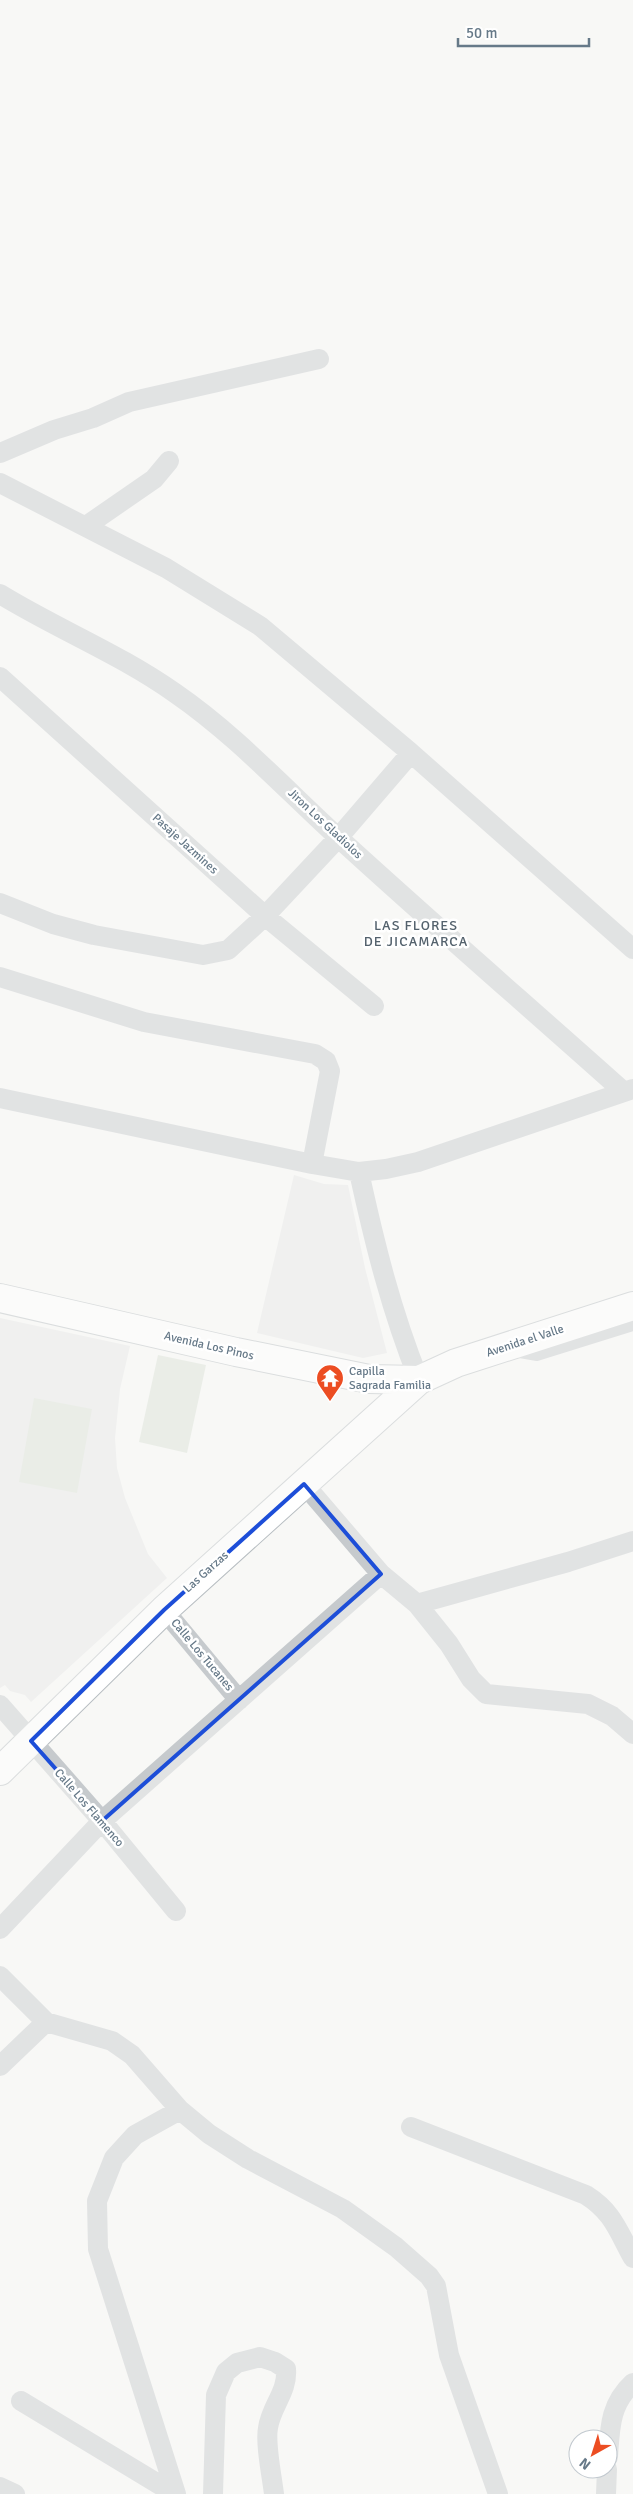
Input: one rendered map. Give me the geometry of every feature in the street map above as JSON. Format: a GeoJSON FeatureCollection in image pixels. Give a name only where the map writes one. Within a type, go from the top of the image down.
{"type":"FeatureCollection","features":[{"type":"Feature","properties":{"kind":"street"},"geometry":{"type":"LineString","coordinates":[[0,453],[54,430],[93,418],[129,402],[319,359]]}},
{"type":"Feature","properties":{"kind":"street"},"geometry":{"type":"LineString","coordinates":[[86,526],[154,479],[169,461]]}},
{"type":"Feature","properties":{"kind":"street"},"geometry":{"type":"LineString","coordinates":[[0,482],[166,568],[260,626],[411,753],[633,950]]}},
{"type":"Feature","properties":{"kind":"street","name":"Jiron Los Gladiolos"},"geometry":{"type":"LineString","coordinates":[[0,594],[35,616],[124,660],[176,693],[240,745],[338,838],[628,1090]]}},
{"type":"Feature","properties":{"kind":"street","name":"Pasaje Jazmines"},"geometry":{"type":"LineString","coordinates":[[0,677],[265,916],[374,1006]]}},
{"type":"Feature","properties":{"kind":"street"},"geometry":{"type":"LineString","coordinates":[[0,903],[53,924],[148,946],[203,955],[228,950],[265,916],[338,838],[411,753]]}},
{"type":"Feature","properties":{"kind":"street"},"geometry":{"type":"LineString","coordinates":[[0,977],[144,1022],[315,1054],[326,1061],[330,1071],[312,1164]]}},
{"type":"Feature","properties":{"kind":"street"},"geometry":{"type":"LineString","coordinates":[[0,1098],[358,1172],[386,1170],[418,1162],[628,1090]]}},
{"type":"Feature","properties":{"kind":"street"},"geometry":{"type":"LineString","coordinates":[[358,1172],[381,1272],[404,1342],[419,1380]]}},
{"type":"Feature","properties":{"kind":"street","name":"Avenida Los Pinos"},"geometry":{"type":"LineString","coordinates":[[0,1298],[236,1352],[369,1379],[419,1380]]}},
{"type":"Feature","properties":{"kind":"street","name":"Avenida el Valle"},"geometry":{"type":"LineString","coordinates":[[419,1380],[456,1363],[633,1306]]}},
{"type":"Feature","properties":{"kind":"street","name":"Las Garzas"},"geometry":{"type":"LineString","coordinates":[[0,1771],[164,1610],[419,1380]]}},
{"type":"Feature","properties":{"kind":"street"},"geometry":{"type":"LineString","coordinates":[[304,1484],[381,1574],[417,1604],[449,1644],[471,1679],[486,1694],[588,1704],[612,1716],[633,1734]]}},
{"type":"Feature","properties":{"kind":"street"},"geometry":{"type":"LineString","coordinates":[[417,1604],[568,1562],[633,1541]]}},
{"type":"Feature","properties":{"kind":"street"},"geometry":{"type":"LineString","coordinates":[[0,1929],[102,1821],[381,1574]]}},
{"type":"Feature","properties":{"kind":"street","name":"Calle Los Tucanes"},"geometry":{"type":"LineString","coordinates":[[164,1610],[239,1700]]}},
{"type":"Feature","properties":{"kind":"street","name":"Calle Los Flamenco"},"geometry":{"type":"LineString","coordinates":[[0,1705],[102,1821],[176,1912]]}},
{"type":"Feature","properties":{"kind":"street"},"geometry":{"type":"LineString","coordinates":[[0,1976],[46,2022],[112,2041],[132,2055],[180,2110],[209,2134],[248,2159],[344,2209],[396,2247],[429,2276],[436,2286],[449,2355],[498,2494]]}},
{"type":"Feature","properties":{"kind":"street"},"geometry":{"type":"LineString","coordinates":[[0,2066],[46,2022]]}},
{"type":"Feature","properties":{"kind":"street"},"geometry":{"type":"LineString","coordinates":[[175,2494],[98,2250],[97,2200],[114,2158],[135,2135],[180,2110]]}},
{"type":"Feature","properties":{"kind":"street"},"geometry":{"type":"LineString","coordinates":[[411,2127],[586,2195],[602,2205],[611,2215],[633,2258]]}},
{"type":"Feature","properties":{"kind":"street"},"geometry":{"type":"LineString","coordinates":[[213,2494],[216,2395],[226,2372],[237,2363],[260,2357],[275,2362],[286,2369],[287,2380],[283,2393],[267,2429],[274,2494]]}},
{"type":"Feature","properties":{"kind":"street"},"geometry":{"type":"LineString","coordinates":[[610,2429],[612,2412],[623,2392],[633,2383]]}},
{"type":"Feature","properties":{"kind":"street"},"geometry":{"type":"LineString","coordinates":[[21,2401],[175,2494]]}},
{"type":"Feature","properties":{"kind":"street"},"geometry":{"type":"LineString","coordinates":[[606,2494],[607,2479]]}},
{"type":"Feature","properties":{"kind":"street"},"geometry":{"type":"LineString","coordinates":[[0,2487],[15,2494]]}},
{"type":"Feature","properties":{"kind":"lane"},"geometry":{"type":"LineString","coordinates":[[499,1349],[537,1356],[633,1326]]}},
{"type":"Feature","properties":{"kind":"highlighted area"},"geometry":{"type":"Polygon","coordinates":[[[304,1484],[381,1574],[102,1821],[31,1741],[164,1610],[304,1484]]]}},
{"type":"Feature","properties":{"kind":"shaded area"},"geometry":{"type":"Polygon","coordinates":[[[294,1175],[324,1184],[348,1185],[365,1268],[387,1353],[363,1358],[257,1333],[294,1175]]]}},
{"type":"Feature","properties":{"kind":"shaded area"},"geometry":{"type":"Polygon","coordinates":[[[0,1318],[130,1346],[120,1389],[115,1438],[117,1468],[125,1498],[148,1554],[167,1578],[31,1702],[25,1695],[10,1691],[5,1685],[0,1688],[0,1318]]]}},
{"type":"Feature","properties":{"kind":"shaded area"},"geometry":{"type":"Polygon","coordinates":[[[158,1355],[206,1365],[187,1453],[139,1442],[158,1355]]]}},
{"type":"Feature","properties":{"kind":"shaded area"},"geometry":{"type":"Polygon","coordinates":[[[34,1398],[92,1409],[77,1493],[19,1482],[34,1398]]]}},
{"type":"Feature","properties":{"kind":"place","name":"Capilla Sagrada Familia"},"geometry":{"type":"Point","coordinates":[330,1402]}},
{"type":"Feature","properties":{"kind":"district","name":"LAS FLORES DE JICAMARCA"},"geometry":{"type":"Point","coordinates":[416,934]}}]}
